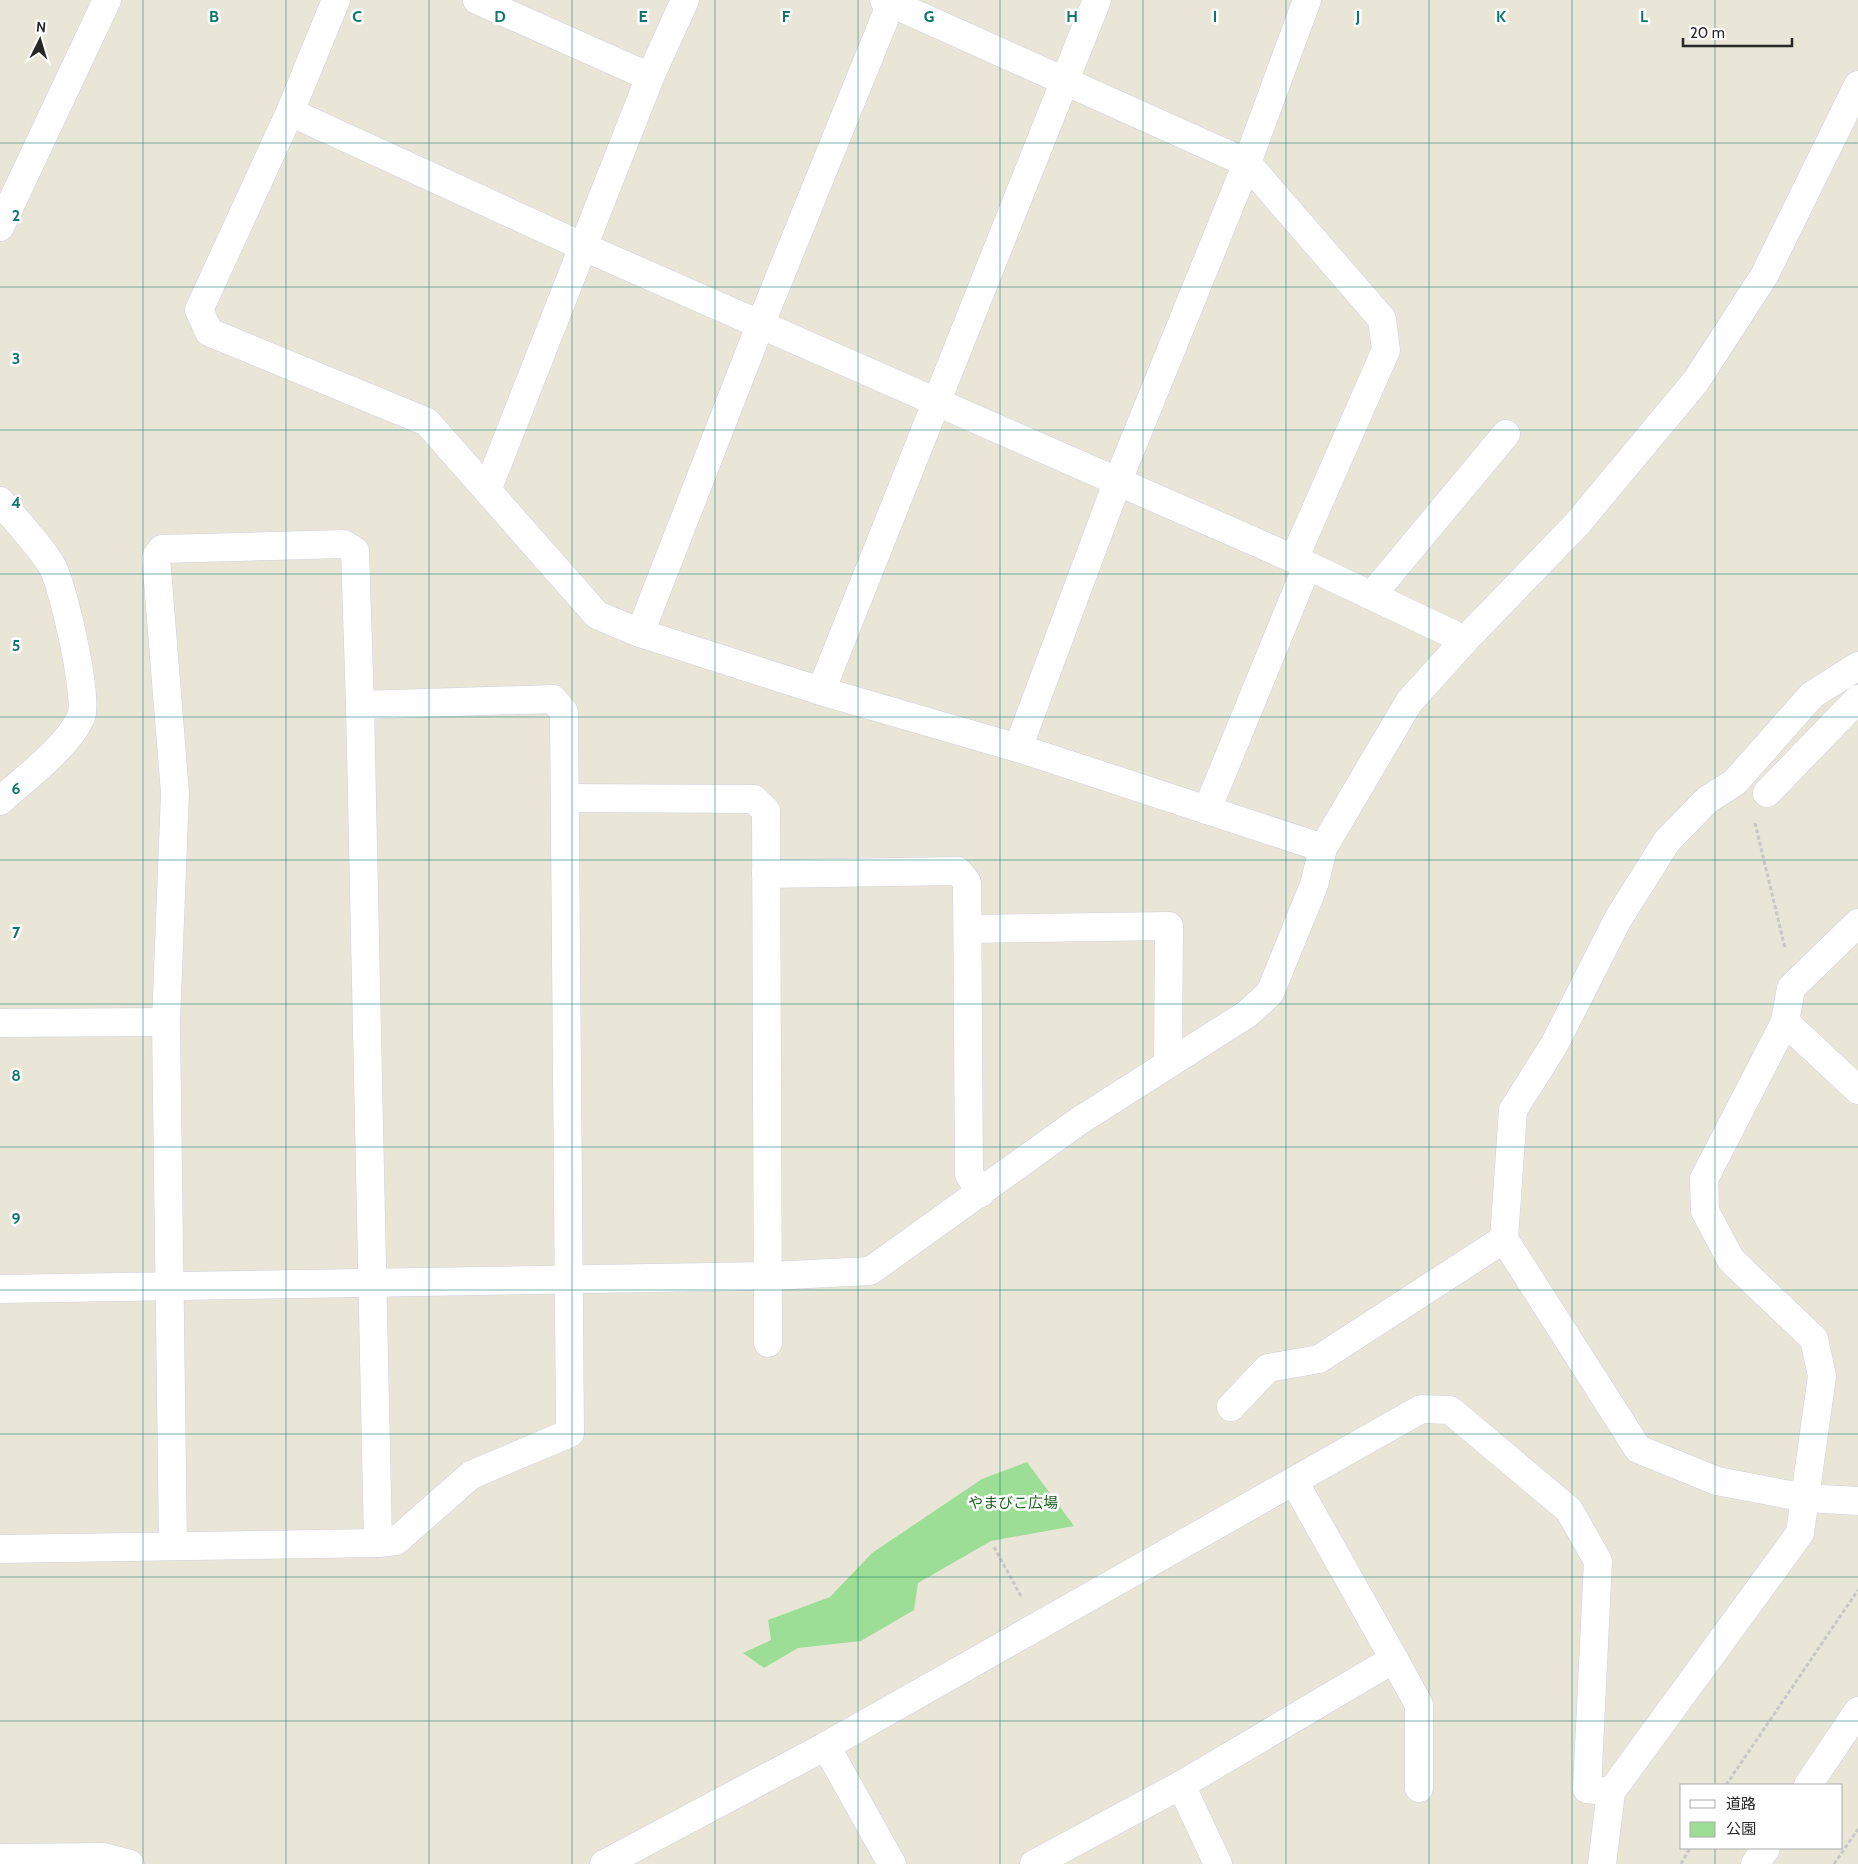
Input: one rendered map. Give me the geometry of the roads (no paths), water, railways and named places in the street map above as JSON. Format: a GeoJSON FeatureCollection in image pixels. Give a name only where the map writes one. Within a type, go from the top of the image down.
{"type":"FeatureCollection","features":[{"type":"Feature","properties":{"kind":"street"},"geometry":{"type":"LineString","coordinates":[[0,227],[107,0]]}},
{"type":"Feature","properties":{"kind":"street"},"geometry":{"type":"LineString","coordinates":[[336,0],[290,112],[199,310],[209,332],[427,422],[488,488],[597,615],[640,633],[821,691],[1018,748],[1323,848]]}},
{"type":"Feature","properties":{"kind":"street"},"geometry":{"type":"LineString","coordinates":[[478,0],[650,77]]}},
{"type":"Feature","properties":{"kind":"street"},"geometry":{"type":"LineString","coordinates":[[488,488],[650,77],[685,0]]}},
{"type":"Feature","properties":{"kind":"street"},"geometry":{"type":"LineString","coordinates":[[821,691],[1097,0]]}},
{"type":"Feature","properties":{"kind":"street"},"geometry":{"type":"LineString","coordinates":[[1018,748],[1117,483],[1247,163],[1307,0]]}},
{"type":"Feature","properties":{"kind":"street"},"geometry":{"type":"LineString","coordinates":[[640,633],[887,2],[1247,163],[1382,319],[1386,350],[1301,563],[1207,810]]}},
{"type":"Feature","properties":{"kind":"street"},"geometry":{"type":"LineString","coordinates":[[0,1288],[170,1287],[372,1281],[770,1276],[870,1271],[981,1194],[1078,1121],[1247,1014],[1270,993],[1314,884],[1323,848],[1410,702],[1465,640],[1577,524],[1696,381],[1764,276],[1858,85]]}},
{"type":"Feature","properties":{"kind":"street"},"geometry":{"type":"LineString","coordinates":[[290,112],[584,247],[761,323],[936,403],[1301,563],[1465,640]]}},
{"type":"Feature","properties":{"kind":"street"},"geometry":{"type":"LineString","coordinates":[[1372,595],[1506,434]]}},
{"type":"Feature","properties":{"kind":"street"},"geometry":{"type":"LineString","coordinates":[[0,501],[53,566],[66,607],[81,686],[82,715],[70,738],[0,801]]}},
{"type":"Feature","properties":{"kind":"street"},"geometry":{"type":"LineString","coordinates":[[173,1546],[166,1022],[175,793],[156,557],[162,549],[344,544],[354,551],[360,705],[378,1543]]}},
{"type":"Feature","properties":{"kind":"street"},"geometry":{"type":"LineString","coordinates":[[1858,666],[1812,695],[1735,782],[1707,800],[1667,841],[1618,919],[1554,1045],[1513,1110],[1504,1239],[1638,1449],[1717,1481],[1806,1498],[1858,1501]]}},
{"type":"Feature","properties":{"kind":"street"},"geometry":{"type":"LineString","coordinates":[[1767,793],[1858,698]]}},
{"type":"Feature","properties":{"kind":"street"},"geometry":{"type":"LineString","coordinates":[[0,1549],[378,1543],[396,1541],[471,1475],[570,1433],[564,712],[553,699],[360,705]]}},
{"type":"Feature","properties":{"kind":"street"},"geometry":{"type":"LineString","coordinates":[[565,798],[754,799],[766,811],[770,1276],[768,1343]]}},
{"type":"Feature","properties":{"kind":"street"},"geometry":{"type":"LineString","coordinates":[[766,874],[958,871],[967,882],[969,1174],[981,1194]]}},
{"type":"Feature","properties":{"kind":"street"},"geometry":{"type":"LineString","coordinates":[[1602,1864],[1611,1792],[1800,1534],[1822,1376],[1814,1339],[1732,1260],[1705,1211],[1704,1179],[1785,1022],[1791,988],[1858,923]]}},
{"type":"Feature","properties":{"kind":"street"},"geometry":{"type":"LineString","coordinates":[[968,929],[1169,926],[1168,1064]]}},
{"type":"Feature","properties":{"kind":"street"},"geometry":{"type":"LineString","coordinates":[[0,1024],[166,1022]]}},
{"type":"Feature","properties":{"kind":"street"},"geometry":{"type":"LineString","coordinates":[[1785,1022],[1858,1090]]}},
{"type":"Feature","properties":{"kind":"street"},"geometry":{"type":"LineString","coordinates":[[1231,1407],[1268,1368],[1319,1359],[1504,1239]]}},
{"type":"Feature","properties":{"kind":"street"},"geometry":{"type":"LineString","coordinates":[[604,1864],[826,1746],[1294,1483],[1421,1409],[1450,1410],[1569,1510],[1598,1561],[1587,1789],[1611,1792]]}},
{"type":"Feature","properties":{"kind":"street"},"geometry":{"type":"LineString","coordinates":[[1294,1483],[1419,1706],[1418,1788]]}},
{"type":"Feature","properties":{"kind":"street"},"geometry":{"type":"LineString","coordinates":[[1034,1864],[1181,1785],[1394,1659]]}},
{"type":"Feature","properties":{"kind":"street"},"geometry":{"type":"LineString","coordinates":[[1809,1784],[1858,1711]]}},
{"type":"Feature","properties":{"kind":"street"},"geometry":{"type":"LineString","coordinates":[[826,1746],[892,1864]]}},
{"type":"Feature","properties":{"kind":"street"},"geometry":{"type":"LineString","coordinates":[[1181,1785],[1218,1864]]}},
{"type":"Feature","properties":{"kind":"street"},"geometry":{"type":"LineString","coordinates":[[1755,1864],[1765,1849]]}},
{"type":"Feature","properties":{"kind":"street"},"geometry":{"type":"LineString","coordinates":[[0,1858],[104,1857],[130,1864]]}},
{"type":"Feature","properties":{"kind":"park label","name":"やまびこ広場"},"geometry":{"type":"Point","coordinates":[1013,1503]}}]}
